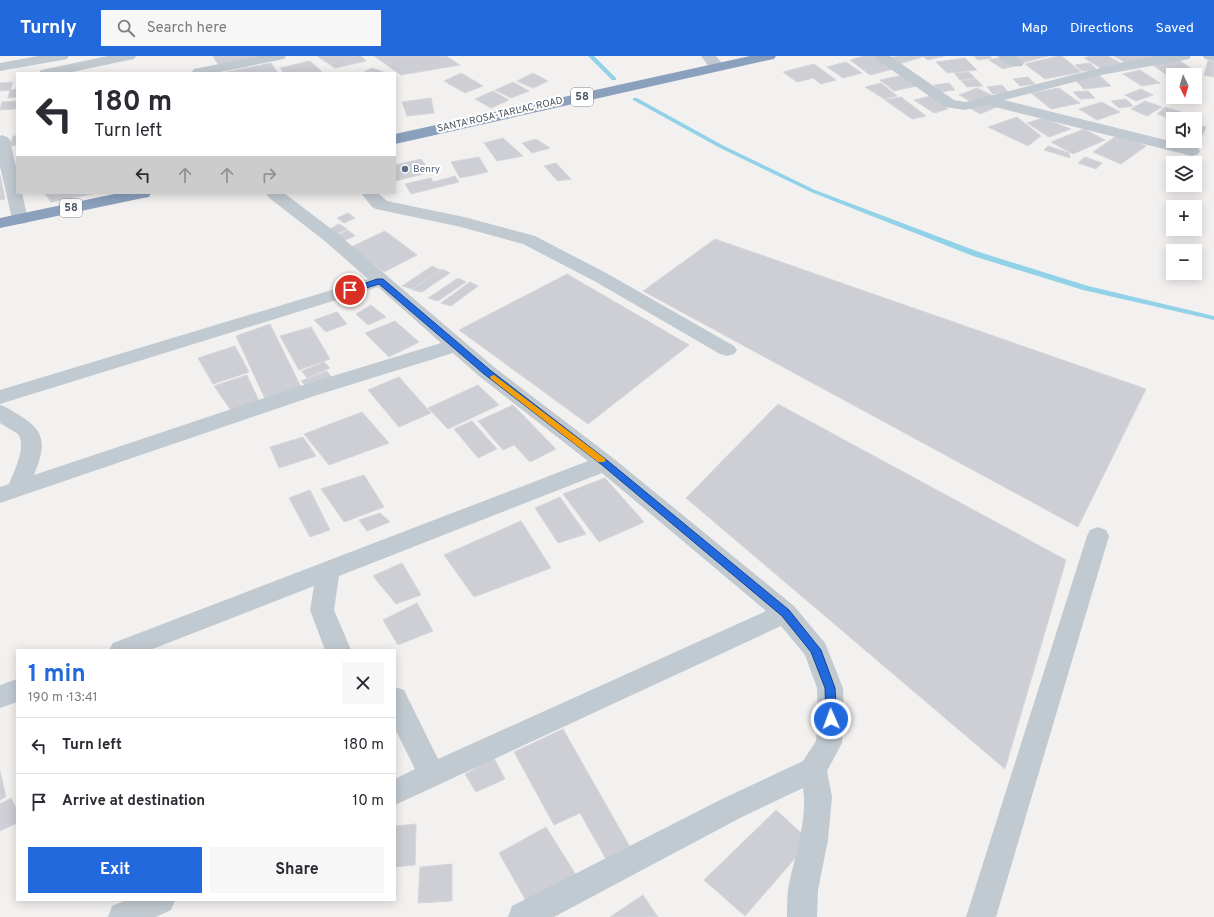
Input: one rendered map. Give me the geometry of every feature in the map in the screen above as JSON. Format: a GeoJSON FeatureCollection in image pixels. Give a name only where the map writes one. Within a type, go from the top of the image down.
{"type":"FeatureCollection","features":[{"type":"Feature","properties":{"kind":"highway","name":"SANTA ROSA-TARLAC ROAD"},"geometry":{"type":"LineString","coordinates":[[396,139],[713,62],[769,56]]}},
{"type":"Feature","properties":{"kind":"highway","name":"58"},"geometry":{"type":"LineString","coordinates":[[0,223],[120,195],[132,194]]}},
{"type":"Feature","properties":{"kind":"street"},"geometry":{"type":"LineString","coordinates":[[0,67],[62,56]]}},
{"type":"Feature","properties":{"kind":"street"},"geometry":{"type":"LineString","coordinates":[[51,72],[130,56]]}},
{"type":"Feature","properties":{"kind":"street"},"geometry":{"type":"LineString","coordinates":[[198,69],[279,56]]}},
{"type":"Feature","properties":{"kind":"street"},"geometry":{"type":"LineString","coordinates":[[881,56],[950,104],[965,106],[1067,79],[1184,56]]}},
{"type":"Feature","properties":{"kind":"street"},"geometry":{"type":"LineString","coordinates":[[1004,56],[1017,63]]}},
{"type":"Feature","properties":{"kind":"street"},"geometry":{"type":"LineString","coordinates":[[1210,56],[1214,57]]}},
{"type":"Feature","properties":{"kind":"street"},"geometry":{"type":"LineString","coordinates":[[987,101],[1192,151]]}},
{"type":"Feature","properties":{"kind":"street"},"geometry":{"type":"LineString","coordinates":[[2,140],[20,219]]}},
{"type":"Feature","properties":{"kind":"street"},"geometry":{"type":"LineString","coordinates":[[275,194],[332,238],[487,372],[605,463],[785,613],[816,650],[830,688],[831,719],[829,743],[813,770],[730,809],[523,917]]}},
{"type":"Feature","properties":{"kind":"street"},"geometry":{"type":"LineString","coordinates":[[370,194],[382,205],[464,222],[529,240],[602,278],[727,350]]}},
{"type":"Feature","properties":{"kind":"street"},"geometry":{"type":"LineString","coordinates":[[9,492],[30,456],[30,438],[28,431],[5,417],[1,402],[380,281]]}},
{"type":"Feature","properties":{"kind":"street"},"geometry":{"type":"LineString","coordinates":[[9,492],[307,392],[456,345]]}},
{"type":"Feature","properties":{"kind":"street"},"geometry":{"type":"LineString","coordinates":[[125,649],[605,463]]}},
{"type":"Feature","properties":{"kind":"street"},"geometry":{"type":"LineString","coordinates":[[981,917],[1098,536]]}},
{"type":"Feature","properties":{"kind":"street"},"geometry":{"type":"LineString","coordinates":[[328,570],[322,610],[338,649]]}},
{"type":"Feature","properties":{"kind":"street"},"geometry":{"type":"LineString","coordinates":[[396,792],[785,613]]}},
{"type":"Feature","properties":{"kind":"street"},"geometry":{"type":"LineString","coordinates":[[0,697],[16,690]]}},
{"type":"Feature","properties":{"kind":"street"},"geometry":{"type":"LineString","coordinates":[[396,700],[407,726],[432,775]]}},
{"type":"Feature","properties":{"kind":"street"},"geometry":{"type":"LineString","coordinates":[[802,917],[803,890],[814,840],[818,797],[813,770]]}},
{"type":"Feature","properties":{"kind":"street"},"geometry":{"type":"LineString","coordinates":[[123,917],[158,901]]}},
{"type":"Feature","properties":{"kind":"building"},"geometry":{"type":"Polygon","coordinates":[[[213,56],[271,56],[219,66],[213,56]]]}},
{"type":"Feature","properties":{"kind":"building"},"geometry":{"type":"Polygon","coordinates":[[[317,56],[361,56],[366,61],[335,68],[317,56]]]}},
{"type":"Feature","properties":{"kind":"building"},"geometry":{"type":"Polygon","coordinates":[[[374,56],[446,56],[460,65],[401,75],[374,56]]]}},
{"type":"Feature","properties":{"kind":"building"},"geometry":{"type":"Polygon","coordinates":[[[864,56],[880,56],[897,68],[870,75],[850,60],[864,56]]]}},
{"type":"Feature","properties":{"kind":"building"},"geometry":{"type":"Polygon","coordinates":[[[898,56],[922,57],[899,64],[891,58],[898,56]]]}},
{"type":"Feature","properties":{"kind":"building"},"geometry":{"type":"Polygon","coordinates":[[[922,56],[945,56],[928,60],[922,56]]]}},
{"type":"Feature","properties":{"kind":"building"},"geometry":{"type":"Polygon","coordinates":[[[974,56],[990,56],[992,58],[978,60],[974,56]]]}},
{"type":"Feature","properties":{"kind":"building"},"geometry":{"type":"Polygon","coordinates":[[[1011,56],[1048,56],[1021,63],[1011,56]]]}},
{"type":"Feature","properties":{"kind":"building"},"geometry":{"type":"Polygon","coordinates":[[[1062,56],[1081,72],[1045,79],[1025,64],[1062,56]]]}},
{"type":"Feature","properties":{"kind":"building"},"geometry":{"type":"Polygon","coordinates":[[[1091,56],[1108,56],[1122,64],[1102,69],[1084,58],[1091,56]]]}},
{"type":"Feature","properties":{"kind":"building"},"geometry":{"type":"Polygon","coordinates":[[[1114,56],[1159,56],[1128,64],[1114,56]]]}},
{"type":"Feature","properties":{"kind":"building"},"geometry":{"type":"Polygon","coordinates":[[[1001,57],[1015,66],[1003,69],[989,60],[1001,57]]]}},
{"type":"Feature","properties":{"kind":"building"},"geometry":{"type":"Polygon","coordinates":[[[965,58],[977,70],[947,73],[936,62],[965,58]]]}},
{"type":"Feature","properties":{"kind":"building"},"geometry":{"type":"Polygon","coordinates":[[[1179,60],[1190,68],[1166,68],[1166,74],[1151,64],[1179,60]]]}},
{"type":"Feature","properties":{"kind":"building"},"geometry":{"type":"Polygon","coordinates":[[[1208,60],[1214,62],[1214,77],[1204,75],[1208,60]]]}},
{"type":"Feature","properties":{"kind":"building"},"geometry":{"type":"Polygon","coordinates":[[[310,61],[322,72],[283,72],[280,68],[310,61]]]}},
{"type":"Feature","properties":{"kind":"building"},"geometry":{"type":"Polygon","coordinates":[[[846,62],[862,73],[843,78],[827,67],[846,62]]]}},
{"type":"Feature","properties":{"kind":"building"},"geometry":{"type":"Polygon","coordinates":[[[271,63],[277,72],[226,72],[271,63]]]}},
{"type":"Feature","properties":{"kind":"building"},"geometry":{"type":"Polygon","coordinates":[[[1090,63],[1097,70],[1082,71],[1075,65],[1090,63]]]}},
{"type":"Feature","properties":{"kind":"building"},"geometry":{"type":"Polygon","coordinates":[[[814,64],[836,80],[821,84],[813,78],[797,82],[783,72],[814,64]]]}},
{"type":"Feature","properties":{"kind":"building"},"geometry":{"type":"Polygon","coordinates":[[[372,68],[383,72],[364,72],[372,68]]]}},
{"type":"Feature","properties":{"kind":"building"},"geometry":{"type":"Polygon","coordinates":[[[1140,70],[1160,83],[1142,86],[1123,74],[1140,70]]]}},
{"type":"Feature","properties":{"kind":"building"},"geometry":{"type":"Polygon","coordinates":[[[969,72],[975,78],[960,80],[954,73],[969,72]]]}},
{"type":"Feature","properties":{"kind":"building"},"geometry":{"type":"Polygon","coordinates":[[[461,73],[483,86],[465,93],[444,81],[461,73]]]}},
{"type":"Feature","properties":{"kind":"building"},"geometry":{"type":"Polygon","coordinates":[[[533,73],[548,81],[533,88],[517,81],[533,73]]]}},
{"type":"Feature","properties":{"kind":"building"},"geometry":{"type":"Polygon","coordinates":[[[903,75],[917,86],[894,91],[880,80],[903,75]]]}},
{"type":"Feature","properties":{"kind":"building"},"geometry":{"type":"Polygon","coordinates":[[[1099,75],[1111,86],[1084,89],[1073,78],[1099,75]]]}},
{"type":"Feature","properties":{"kind":"building"},"geometry":{"type":"Polygon","coordinates":[[[1028,77],[1035,84],[1020,86],[1013,79],[1028,77]]]}},
{"type":"Feature","properties":{"kind":"building"},"geometry":{"type":"Polygon","coordinates":[[[976,79],[983,86],[967,87],[961,81],[976,79]]]}},
{"type":"Feature","properties":{"kind":"building"},"geometry":{"type":"Polygon","coordinates":[[[13,82],[10,90],[0,91],[0,83],[13,82]]]}},
{"type":"Feature","properties":{"kind":"building"},"geometry":{"type":"Polygon","coordinates":[[[513,82],[529,91],[511,98],[495,90],[513,82]]]}},
{"type":"Feature","properties":{"kind":"building"},"geometry":{"type":"Polygon","coordinates":[[[881,83],[897,96],[884,99],[865,87],[881,83]]]}},
{"type":"Feature","properties":{"kind":"building"},"geometry":{"type":"Polygon","coordinates":[[[949,83],[955,90],[940,92],[934,85],[949,83]]]}},
{"type":"Feature","properties":{"kind":"building"},"geometry":{"type":"Polygon","coordinates":[[[1002,85],[1008,92],[993,94],[987,87],[1002,85]]]}},
{"type":"Feature","properties":{"kind":"building"},"geometry":{"type":"Polygon","coordinates":[[[977,88],[993,96],[974,103],[959,95],[977,88]]]}},
{"type":"Feature","properties":{"kind":"building"},"geometry":{"type":"Polygon","coordinates":[[[1059,88],[1080,103],[1051,109],[1031,93],[1059,88]]]}},
{"type":"Feature","properties":{"kind":"building"},"geometry":{"type":"Polygon","coordinates":[[[16,89],[16,97],[8,98],[10,90],[16,89]]]}},
{"type":"Feature","properties":{"kind":"building"},"geometry":{"type":"Polygon","coordinates":[[[1141,89],[1153,95],[1136,101],[1125,95],[1141,89]]]}},
{"type":"Feature","properties":{"kind":"building"},"geometry":{"type":"Polygon","coordinates":[[[493,91],[509,100],[491,108],[475,99],[493,91]]]}},
{"type":"Feature","properties":{"kind":"building"},"geometry":{"type":"Polygon","coordinates":[[[1088,91],[1095,98],[1080,99],[1073,92],[1088,91]]]}},
{"type":"Feature","properties":{"kind":"building"},"geometry":{"type":"Polygon","coordinates":[[[931,96],[948,109],[934,113],[914,100],[931,96]]]}},
{"type":"Feature","properties":{"kind":"building"},"geometry":{"type":"Polygon","coordinates":[[[901,97],[926,116],[912,119],[885,100],[901,97]]]}},
{"type":"Feature","properties":{"kind":"building"},"geometry":{"type":"Polygon","coordinates":[[[431,98],[434,113],[407,116],[402,102],[431,98]]]}},
{"type":"Feature","properties":{"kind":"building"},"geometry":{"type":"Polygon","coordinates":[[[1126,99],[1133,106],[1119,108],[1111,101],[1126,99]]]}},
{"type":"Feature","properties":{"kind":"building"},"geometry":{"type":"Polygon","coordinates":[[[16,101],[15,109],[0,110],[2,102],[16,101]]]}},
{"type":"Feature","properties":{"kind":"building"},"geometry":{"type":"Polygon","coordinates":[[[1145,101],[1162,107],[1147,116],[1131,109],[1145,101]]]}},
{"type":"Feature","properties":{"kind":"building"},"geometry":{"type":"Polygon","coordinates":[[[986,102],[997,107],[980,114],[970,108],[986,102]]]}},
{"type":"Feature","properties":{"kind":"building"},"geometry":{"type":"Polygon","coordinates":[[[1102,102],[1120,112],[1097,120],[1079,109],[1102,102]]]}},
{"type":"Feature","properties":{"kind":"building"},"geometry":{"type":"Polygon","coordinates":[[[1165,107],[1181,112],[1166,112],[1166,117],[1157,114],[1165,107]]]}},
{"type":"Feature","properties":{"kind":"building"},"geometry":{"type":"Polygon","coordinates":[[[1017,117],[1041,136],[1028,146],[988,127],[1017,117]]]}},
{"type":"Feature","properties":{"kind":"building"},"geometry":{"type":"Polygon","coordinates":[[[1043,118],[1071,129],[1049,137],[1027,123],[1043,118]]]}},
{"type":"Feature","properties":{"kind":"building"},"geometry":{"type":"Polygon","coordinates":[[[1202,126],[1206,127],[1202,136],[1202,126]]]}},
{"type":"Feature","properties":{"kind":"building"},"geometry":{"type":"Polygon","coordinates":[[[1084,129],[1105,140],[1073,154],[1051,142],[1084,129]]]}},
{"type":"Feature","properties":{"kind":"building"},"geometry":{"type":"Polygon","coordinates":[[[1118,135],[1146,146],[1121,164],[1093,152],[1118,135]]]}},
{"type":"Feature","properties":{"kind":"building"},"geometry":{"type":"Polygon","coordinates":[[[13,136],[16,136],[16,145],[10,146],[13,136]]]}},
{"type":"Feature","properties":{"kind":"building"},"geometry":{"type":"Polygon","coordinates":[[[503,138],[523,156],[497,161],[484,143],[503,138]]]}},
{"type":"Feature","properties":{"kind":"building"},"geometry":{"type":"Polygon","coordinates":[[[536,139],[550,148],[532,153],[522,143],[536,139]]]}},
{"type":"Feature","properties":{"kind":"building"},"geometry":{"type":"Polygon","coordinates":[[[1048,146],[1069,153],[1070,158],[1044,150],[1048,146]]]}},
{"type":"Feature","properties":{"kind":"building"},"geometry":{"type":"Polygon","coordinates":[[[479,157],[488,172],[460,178],[451,162],[479,157]]]}},
{"type":"Feature","properties":{"kind":"building"},"geometry":{"type":"Polygon","coordinates":[[[1085,157],[1102,163],[1096,169],[1078,163],[1085,157]]]}},
{"type":"Feature","properties":{"kind":"building"},"geometry":{"type":"Polygon","coordinates":[[[421,159],[431,172],[396,181],[396,165],[421,159]]]}},
{"type":"Feature","properties":{"kind":"building"},"geometry":{"type":"Polygon","coordinates":[[[556,163],[571,179],[558,181],[544,166],[556,163]]]}},
{"type":"Feature","properties":{"kind":"building"},"geometry":{"type":"Polygon","coordinates":[[[0,175],[5,199],[0,200],[0,175]]]}},
{"type":"Feature","properties":{"kind":"building"},"geometry":{"type":"Polygon","coordinates":[[[455,176],[459,182],[411,194],[405,184],[431,178],[433,182],[455,176]]]}},
{"type":"Feature","properties":{"kind":"building"},"geometry":{"type":"Polygon","coordinates":[[[45,194],[92,194],[51,202],[45,194]]]}},
{"type":"Feature","properties":{"kind":"building"},"geometry":{"type":"Polygon","coordinates":[[[348,213],[355,218],[344,223],[337,218],[348,213]]]}},
{"type":"Feature","properties":{"kind":"building"},"geometry":{"type":"Polygon","coordinates":[[[339,224],[347,229],[335,235],[328,230],[339,224]]]}},
{"type":"Feature","properties":{"kind":"building"},"geometry":{"type":"Polygon","coordinates":[[[348,230],[355,236],[343,241],[336,236],[348,230]]]}},
{"type":"Feature","properties":{"kind":"building"},"geometry":{"type":"Polygon","coordinates":[[[385,231],[417,255],[384,272],[351,247],[385,231]]]}},
{"type":"Feature","properties":{"kind":"building"},"geometry":{"type":"Polygon","coordinates":[[[715,239],[1146,389],[1078,527],[643,291],[715,239]]]}},
{"type":"Feature","properties":{"kind":"building"},"geometry":{"type":"Polygon","coordinates":[[[432,266],[440,270],[412,289],[402,286],[432,266]]]}},
{"type":"Feature","properties":{"kind":"building"},"geometry":{"type":"Polygon","coordinates":[[[442,269],[450,273],[422,292],[412,290],[442,269]]]}},
{"type":"Feature","properties":{"kind":"building"},"geometry":{"type":"Polygon","coordinates":[[[567,274],[689,345],[588,424],[459,330],[567,274]]]}},
{"type":"Feature","properties":{"kind":"building"},"geometry":{"type":"Polygon","coordinates":[[[458,278],[466,282],[438,301],[428,298],[458,278]]]}},
{"type":"Feature","properties":{"kind":"building"},"geometry":{"type":"Polygon","coordinates":[[[470,282],[478,286],[451,306],[441,303],[470,282]]]}},
{"type":"Feature","properties":{"kind":"building"},"geometry":{"type":"Polygon","coordinates":[[[371,305],[386,317],[368,325],[356,314],[371,305]]]}},
{"type":"Feature","properties":{"kind":"building"},"geometry":{"type":"Polygon","coordinates":[[[337,312],[347,324],[326,332],[314,320],[337,312]]]}},
{"type":"Feature","properties":{"kind":"building"},"geometry":{"type":"Polygon","coordinates":[[[395,321],[419,342],[389,357],[365,333],[395,321]]]}},
{"type":"Feature","properties":{"kind":"building"},"geometry":{"type":"Polygon","coordinates":[[[270,324],[302,389],[266,401],[236,336],[270,324]]]}},
{"type":"Feature","properties":{"kind":"building"},"geometry":{"type":"Polygon","coordinates":[[[311,327],[330,359],[299,370],[280,336],[311,327]]]}},
{"type":"Feature","properties":{"kind":"building"},"geometry":{"type":"Polygon","coordinates":[[[235,346],[249,372],[213,384],[198,358],[235,346]]]}},
{"type":"Feature","properties":{"kind":"building"},"geometry":{"type":"Polygon","coordinates":[[[324,362],[330,368],[307,378],[302,371],[324,362]]]}},
{"type":"Feature","properties":{"kind":"building"},"geometry":{"type":"Polygon","coordinates":[[[327,371],[333,379],[308,388],[301,381],[327,371]]]}},
{"type":"Feature","properties":{"kind":"building"},"geometry":{"type":"Polygon","coordinates":[[[247,375],[260,403],[232,412],[214,386],[247,375]]]}},
{"type":"Feature","properties":{"kind":"building"},"geometry":{"type":"Polygon","coordinates":[[[399,377],[431,413],[399,427],[368,390],[399,377]]]}},
{"type":"Feature","properties":{"kind":"building"},"geometry":{"type":"Polygon","coordinates":[[[478,385],[499,405],[448,429],[428,408],[478,385]]]}},
{"type":"Feature","properties":{"kind":"building"},"geometry":{"type":"Polygon","coordinates":[[[778,404],[1066,560],[1005,769],[686,498],[778,404]]]}},
{"type":"Feature","properties":{"kind":"building"},"geometry":{"type":"Polygon","coordinates":[[[513,405],[556,449],[530,462],[514,445],[503,450],[478,421],[513,405]]]}},
{"type":"Feature","properties":{"kind":"building"},"geometry":{"type":"Polygon","coordinates":[[[362,412],[389,443],[329,465],[304,434],[362,412]]]}},
{"type":"Feature","properties":{"kind":"building"},"geometry":{"type":"Polygon","coordinates":[[[472,421],[497,449],[478,458],[454,429],[472,421]]]}},
{"type":"Feature","properties":{"kind":"building"},"geometry":{"type":"Polygon","coordinates":[[[303,437],[316,456],[279,468],[270,447],[303,437]]]}},
{"type":"Feature","properties":{"kind":"building"},"geometry":{"type":"Polygon","coordinates":[[[364,475],[384,507],[344,522],[321,489],[364,475]]]}},
{"type":"Feature","properties":{"kind":"building"},"geometry":{"type":"Polygon","coordinates":[[[605,478],[644,522],[599,542],[563,494],[605,478]]]}},
{"type":"Feature","properties":{"kind":"building"},"geometry":{"type":"Polygon","coordinates":[[[310,490],[330,530],[310,537],[289,498],[310,490]]]}},
{"type":"Feature","properties":{"kind":"building"},"geometry":{"type":"Polygon","coordinates":[[[560,497],[586,534],[558,543],[535,508],[560,497]]]}},
{"type":"Feature","properties":{"kind":"building"},"geometry":{"type":"Polygon","coordinates":[[[380,513],[390,522],[367,531],[359,520],[380,513]]]}},
{"type":"Feature","properties":{"kind":"building"},"geometry":{"type":"Polygon","coordinates":[[[521,521],[551,568],[474,597],[444,555],[521,521]]]}},
{"type":"Feature","properties":{"kind":"building"},"geometry":{"type":"Polygon","coordinates":[[[402,563],[421,595],[396,604],[373,576],[402,563]]]}},
{"type":"Feature","properties":{"kind":"building"},"geometry":{"type":"Polygon","coordinates":[[[417,603],[433,631],[398,645],[383,620],[417,603]]]}},
{"type":"Feature","properties":{"kind":"building"},"geometry":{"type":"Polygon","coordinates":[[[563,729],[630,847],[606,859],[580,813],[554,825],[514,752],[563,729]]]}},
{"type":"Feature","properties":{"kind":"building"},"geometry":{"type":"Polygon","coordinates":[[[494,758],[505,779],[476,792],[465,774],[494,758]]]}},
{"type":"Feature","properties":{"kind":"building"},"geometry":{"type":"Polygon","coordinates":[[[0,771],[6,797],[0,800],[0,771]]]}},
{"type":"Feature","properties":{"kind":"building"},"geometry":{"type":"Polygon","coordinates":[[[11,798],[16,808],[16,823],[0,831],[0,804],[11,798]]]}},
{"type":"Feature","properties":{"kind":"building"},"geometry":{"type":"Polygon","coordinates":[[[776,810],[810,841],[745,916],[704,880],[776,810]]]}},
{"type":"Feature","properties":{"kind":"building"},"geometry":{"type":"Polygon","coordinates":[[[416,824],[415,865],[396,867],[396,826],[416,824]]]}},
{"type":"Feature","properties":{"kind":"building"},"geometry":{"type":"Polygon","coordinates":[[[546,827],[578,878],[529,906],[499,853],[546,827]]]}},
{"type":"Feature","properties":{"kind":"building"},"geometry":{"type":"Polygon","coordinates":[[[452,864],[452,901],[418,903],[420,867],[452,864]]]}},
{"type":"Feature","properties":{"kind":"building"},"geometry":{"type":"Polygon","coordinates":[[[643,895],[658,917],[610,917],[643,895]]]}},
{"type":"Feature","properties":{"kind":"waterway"},"geometry":{"type":"LineString","coordinates":[[591,56],[614,79]]}},
{"type":"Feature","properties":{"kind":"waterway"},"geometry":{"type":"LineString","coordinates":[[635,99],[722,147],[813,191],[976,254],[1086,288],[1214,318]]}},
{"type":"Feature","properties":{"kind":"slow traffic"},"geometry":{"type":"LineString","coordinates":[[494,377],[601,460]]}},
{"type":"Feature","properties":{"kind":"place","name":"Benry"},"geometry":{"type":"Point","coordinates":[405,169]}},
{"type":"Feature","properties":{"kind":"route"},"geometry":{"type":"LineString","coordinates":[[350,290],[380,281],[487,372],[605,463],[785,613],[816,650],[830,688],[831,719]]}}]}
